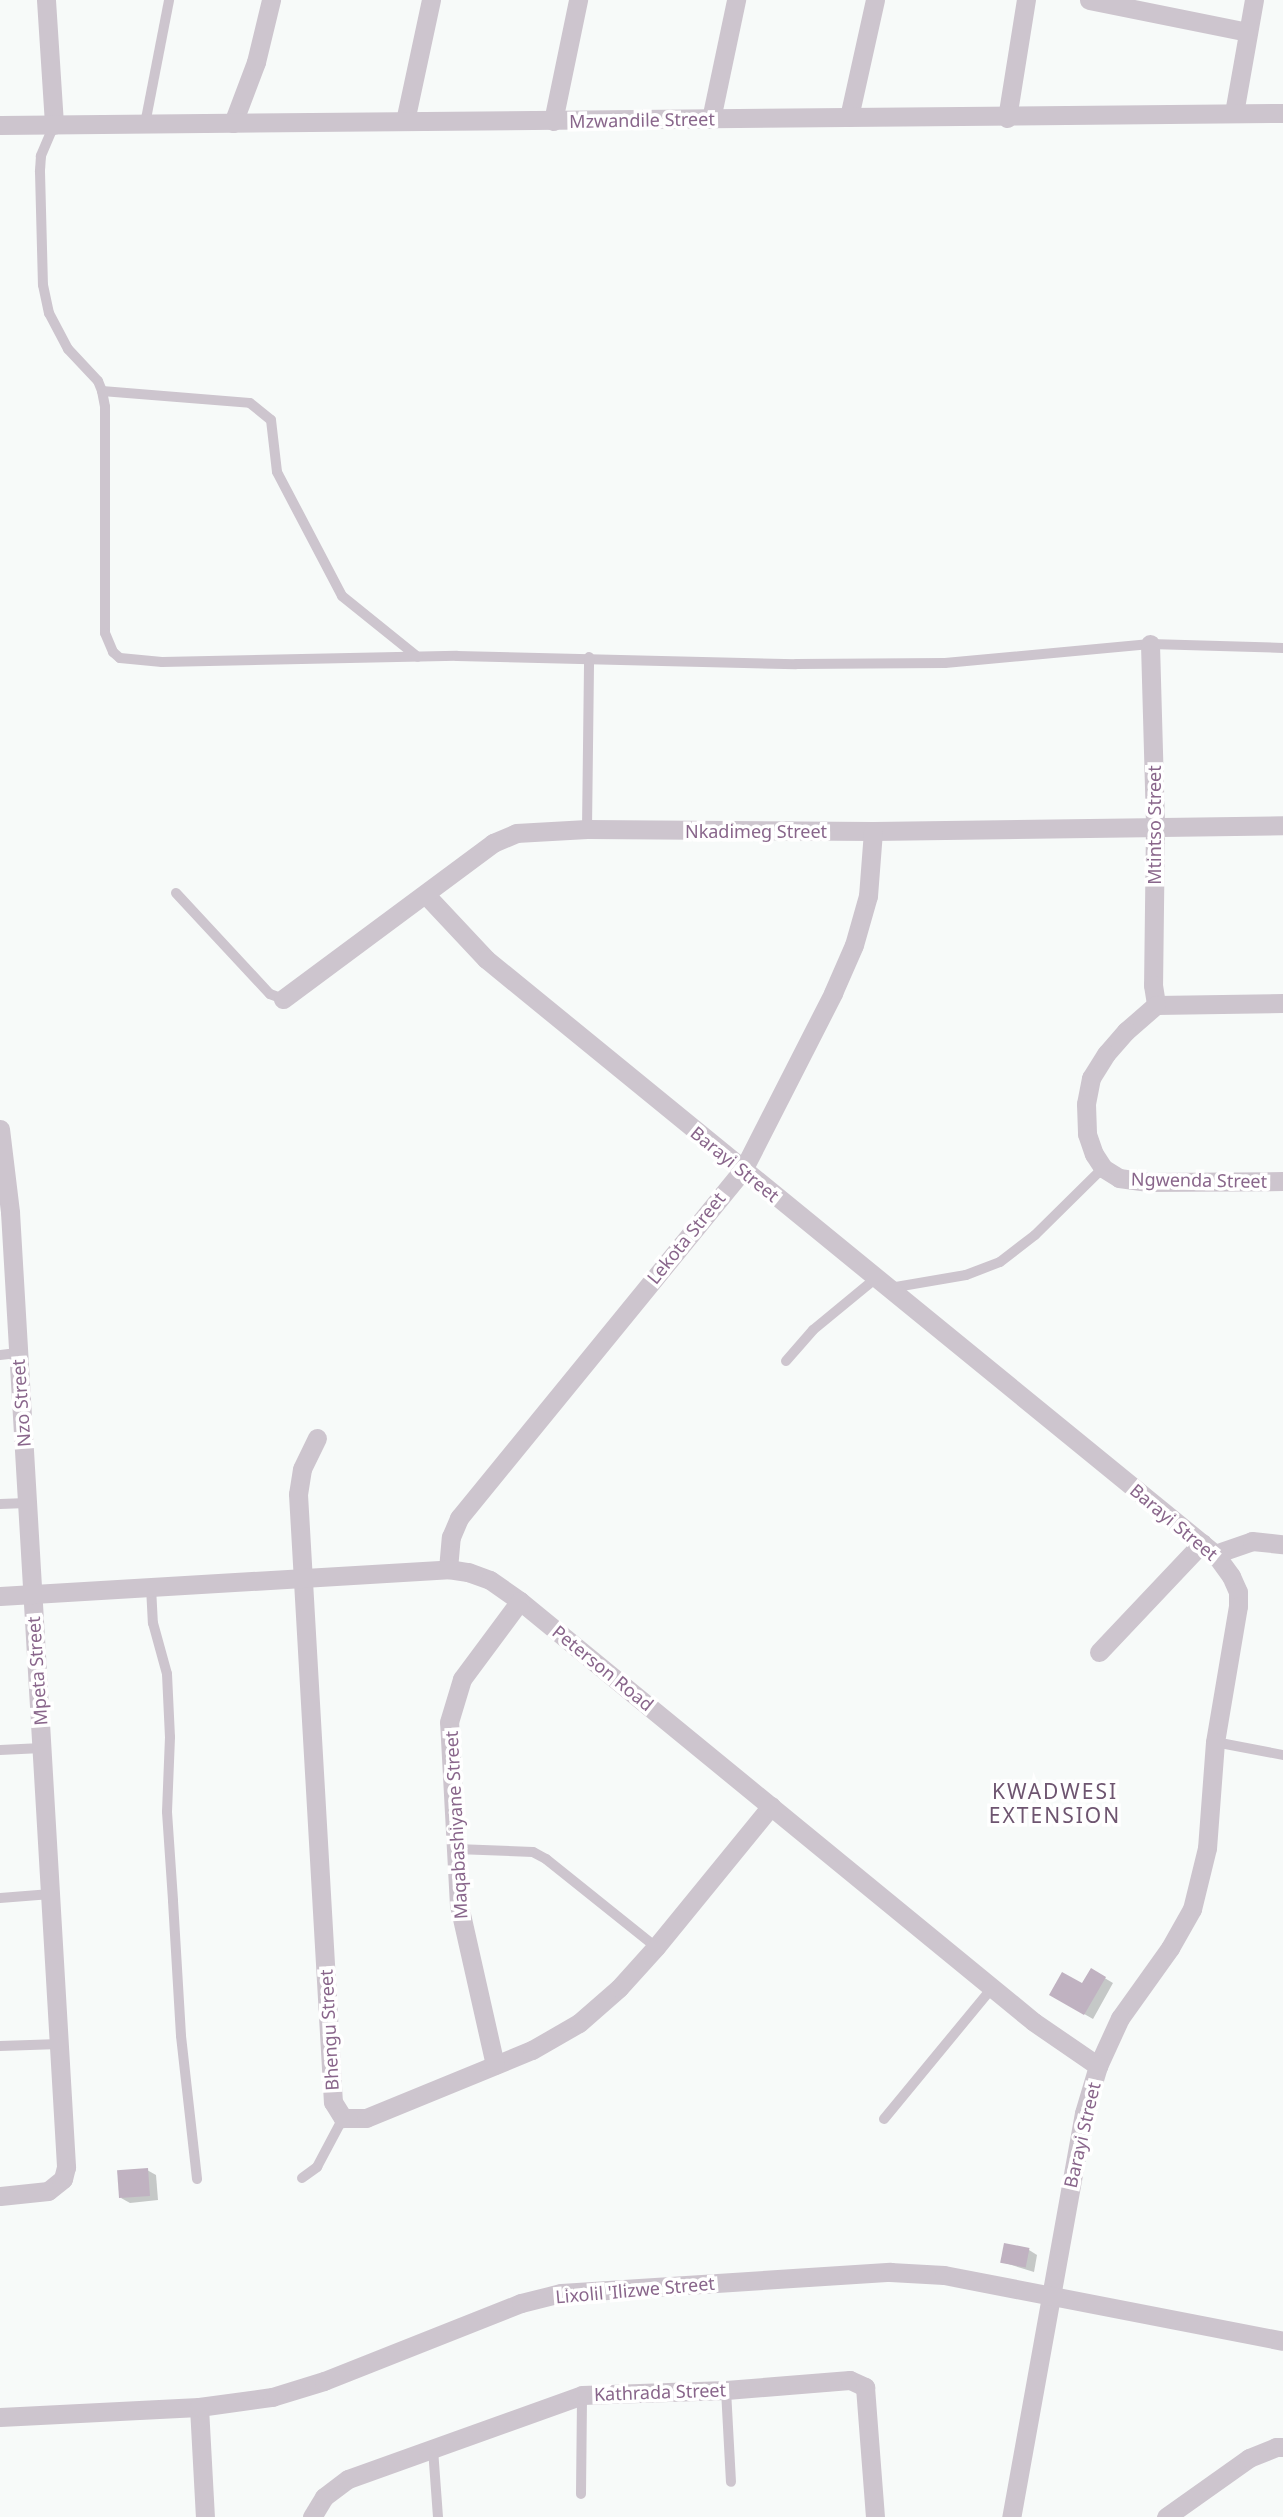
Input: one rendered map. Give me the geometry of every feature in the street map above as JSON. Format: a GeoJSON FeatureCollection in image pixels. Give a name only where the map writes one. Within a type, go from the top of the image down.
{"type":"FeatureCollection","features":[{"type":"Feature","properties":{"kind":"street"},"geometry":{"type":"LineString","coordinates":[[46,0],[54,125]]}},
{"type":"Feature","properties":{"kind":"street"},"geometry":{"type":"LineString","coordinates":[[233,124],[256,62],[271,0]]}},
{"type":"Feature","properties":{"kind":"street"},"geometry":{"type":"LineString","coordinates":[[405,121],[431,0]]}},
{"type":"Feature","properties":{"kind":"street"},"geometry":{"type":"LineString","coordinates":[[553,121],[578,0]]}},
{"type":"Feature","properties":{"kind":"street"},"geometry":{"type":"LineString","coordinates":[[711,119],[736,0]]}},
{"type":"Feature","properties":{"kind":"street"},"geometry":{"type":"LineString","coordinates":[[849,117],[875,0]]}},
{"type":"Feature","properties":{"kind":"street"},"geometry":{"type":"LineString","coordinates":[[1007,118],[1026,0]]}},
{"type":"Feature","properties":{"kind":"street"},"geometry":{"type":"LineString","coordinates":[[1089,0],[1248,32]]}},
{"type":"Feature","properties":{"kind":"street"},"geometry":{"type":"LineString","coordinates":[[1234,113],[1254,0]]}},
{"type":"Feature","properties":{"kind":"street","name":"Mzwandile Street"},"geometry":{"type":"LineString","coordinates":[[0,125],[1007,118],[1283,113]]}},
{"type":"Feature","properties":{"kind":"street","name":"Mtintso Street"},"geometry":{"type":"LineString","coordinates":[[1150,644],[1155,826],[1153,985],[1156,1005]]}},
{"type":"Feature","properties":{"kind":"street","name":"Nkadimeg Street"},"geometry":{"type":"LineString","coordinates":[[283,999],[504,836],[516,833],[587,829],[873,831],[1283,825]]}},
{"type":"Feature","properties":{"kind":"street","name":"Lekota Street"},"geometry":{"type":"LineString","coordinates":[[449,1569],[451,1537],[459,1518],[743,1170],[833,993],[854,945],[868,896],[873,831]]}},
{"type":"Feature","properties":{"kind":"street","name":"Barayi Street"},"geometry":{"type":"LineString","coordinates":[[426,895],[486,959],[1208,1549],[1231,1576],[1238,1592],[1238,1606],[1215,1742],[1207,1848],[1192,1909],[1170,1948],[1121,2018],[1098,2066],[1084,2113],[1011,2517]]}},
{"type":"Feature","properties":{"kind":"street"},"geometry":{"type":"LineString","coordinates":[[1103,1168],[1094,1154],[1087,1133],[1086,1104],[1091,1078],[1126,1031],[1156,1005],[1283,1003]]}},
{"type":"Feature","properties":{"kind":"street","name":"Nzo Street"},"geometry":{"type":"LineString","coordinates":[[0,1129],[9,1354],[27,1503],[33,1594]]}},
{"type":"Feature","properties":{"kind":"street","name":"Ngwenda Street"},"geometry":{"type":"LineString","coordinates":[[1103,1168],[1119,1178],[1147,1182],[1283,1181]]}},
{"type":"Feature","properties":{"kind":"street","name":"Bhengu Street"},"geometry":{"type":"LineString","coordinates":[[317,1438],[298,1481],[301,1580],[333,2102],[343,2118]]}},
{"type":"Feature","properties":{"kind":"street"},"geometry":{"type":"LineString","coordinates":[[1098,1652],[1208,1549],[1252,1541],[1283,1544]]}},
{"type":"Feature","properties":{"kind":"street","name":"Peterson Road"},"geometry":{"type":"LineString","coordinates":[[0,1596],[449,1569],[490,1580],[520,1601],[1034,2022],[1098,2066]]}},
{"type":"Feature","properties":{"kind":"street","name":"Mpeta Street"},"geometry":{"type":"LineString","coordinates":[[0,2196],[48,2191],[63,2179],[66,2167],[33,1594]]}},
{"type":"Feature","properties":{"kind":"street","name":"Maqabashiyane Street"},"geometry":{"type":"LineString","coordinates":[[495,2066],[463,1931],[449,1722],[453,1701],[462,1679],[520,1601]]}},
{"type":"Feature","properties":{"kind":"street"},"geometry":{"type":"LineString","coordinates":[[343,2118],[366,2118],[495,2066],[555,2038],[579,2023],[620,1988],[771,1806]]}},
{"type":"Feature","properties":{"kind":"street","name":"Lixolil 'Ilizwe Street"},"geometry":{"type":"LineString","coordinates":[[0,2417],[199,2407],[294,2391],[521,2303],[561,2293],[890,2272],[944,2275],[1283,2341]]}},
{"type":"Feature","properties":{"kind":"street","name":"Kathrada Street"},"geometry":{"type":"LineString","coordinates":[[312,2517],[324,2497],[348,2479],[582,2395],[726,2390],[850,2380],[865,2387],[876,2517]]}},
{"type":"Feature","properties":{"kind":"street"},"geometry":{"type":"LineString","coordinates":[[199,2407],[205,2517]]}},
{"type":"Feature","properties":{"kind":"street"},"geometry":{"type":"LineString","coordinates":[[1166,2517],[1249,2458],[1269,2449],[1283,2447]]}},
{"type":"Feature","properties":{"kind":"lane"},"geometry":{"type":"LineString","coordinates":[[145,124],[169,0]]}},
{"type":"Feature","properties":{"kind":"lane"},"geometry":{"type":"LineString","coordinates":[[54,125],[41,156],[43,285],[50,313],[64,341],[102,391],[105,407],[105,633],[113,652],[120,658],[162,662],[589,657],[796,664],[945,663],[1150,644],[1283,648]]}},
{"type":"Feature","properties":{"kind":"lane"},"geometry":{"type":"LineString","coordinates":[[102,391],[250,403],[271,420],[277,472],[342,596],[419,657]]}},
{"type":"Feature","properties":{"kind":"lane"},"geometry":{"type":"LineString","coordinates":[[587,829],[589,657]]}},
{"type":"Feature","properties":{"kind":"lane"},"geometry":{"type":"LineString","coordinates":[[176,892],[270,994],[283,999]]}},
{"type":"Feature","properties":{"kind":"lane"},"geometry":{"type":"LineString","coordinates":[[786,1361],[813,1330],[883,1283],[966,1275],[1000,1262],[1035,1235],[1103,1168]]}},
{"type":"Feature","properties":{"kind":"lane"},"geometry":{"type":"LineString","coordinates":[[0,1504],[27,1503]]}},
{"type":"Feature","properties":{"kind":"lane"},"geometry":{"type":"LineString","coordinates":[[151,1587],[153,1623],[167,1674],[170,1737],[167,1812],[181,2036],[197,2179]]}},
{"type":"Feature","properties":{"kind":"lane"},"geometry":{"type":"LineString","coordinates":[[1215,1742],[1283,1755]]}},
{"type":"Feature","properties":{"kind":"lane","name":"Mpeta Street"},"geometry":{"type":"LineString","coordinates":[[0,1750],[42,1748]]}},
{"type":"Feature","properties":{"kind":"lane"},"geometry":{"type":"LineString","coordinates":[[456,1849],[514,1849],[539,1855],[656,1947]]}},
{"type":"Feature","properties":{"kind":"lane"},"geometry":{"type":"LineString","coordinates":[[0,1898],[51,1894]]}},
{"type":"Feature","properties":{"kind":"lane"},"geometry":{"type":"LineString","coordinates":[[884,2119],[992,1988]]}},
{"type":"Feature","properties":{"kind":"lane"},"geometry":{"type":"LineString","coordinates":[[0,2046],[61,2044]]}},
{"type":"Feature","properties":{"kind":"lane"},"geometry":{"type":"LineString","coordinates":[[302,2178],[317,2167],[343,2118]]}},
{"type":"Feature","properties":{"kind":"lane"},"geometry":{"type":"LineString","coordinates":[[726,2390],[731,2482]]}},
{"type":"Feature","properties":{"kind":"lane"},"geometry":{"type":"LineString","coordinates":[[581,2494],[582,2395]]}},
{"type":"Feature","properties":{"kind":"lane"},"geometry":{"type":"LineString","coordinates":[[433,2448],[438,2517]]}},
{"type":"Feature","properties":{"kind":"building"},"geometry":{"type":"Polygon","coordinates":[[[1091,1968],[1106,1977],[1084,2015],[1049,1995],[1062,1972],[1082,1983],[1091,1968]]]}},
{"type":"Feature","properties":{"kind":"building"},"geometry":{"type":"Polygon","coordinates":[[[148,2168],[150,2196],[119,2198],[117,2170],[148,2168]]]}},
{"type":"Feature","properties":{"kind":"building"},"geometry":{"type":"Polygon","coordinates":[[[1004,2243],[1030,2248],[1026,2268],[1000,2263],[1004,2243]]]}},
{"type":"Feature","properties":{"kind":"district","name":"KWADWESI EXTENSION"},"geometry":{"type":"Point","coordinates":[1055,1803]}}]}
